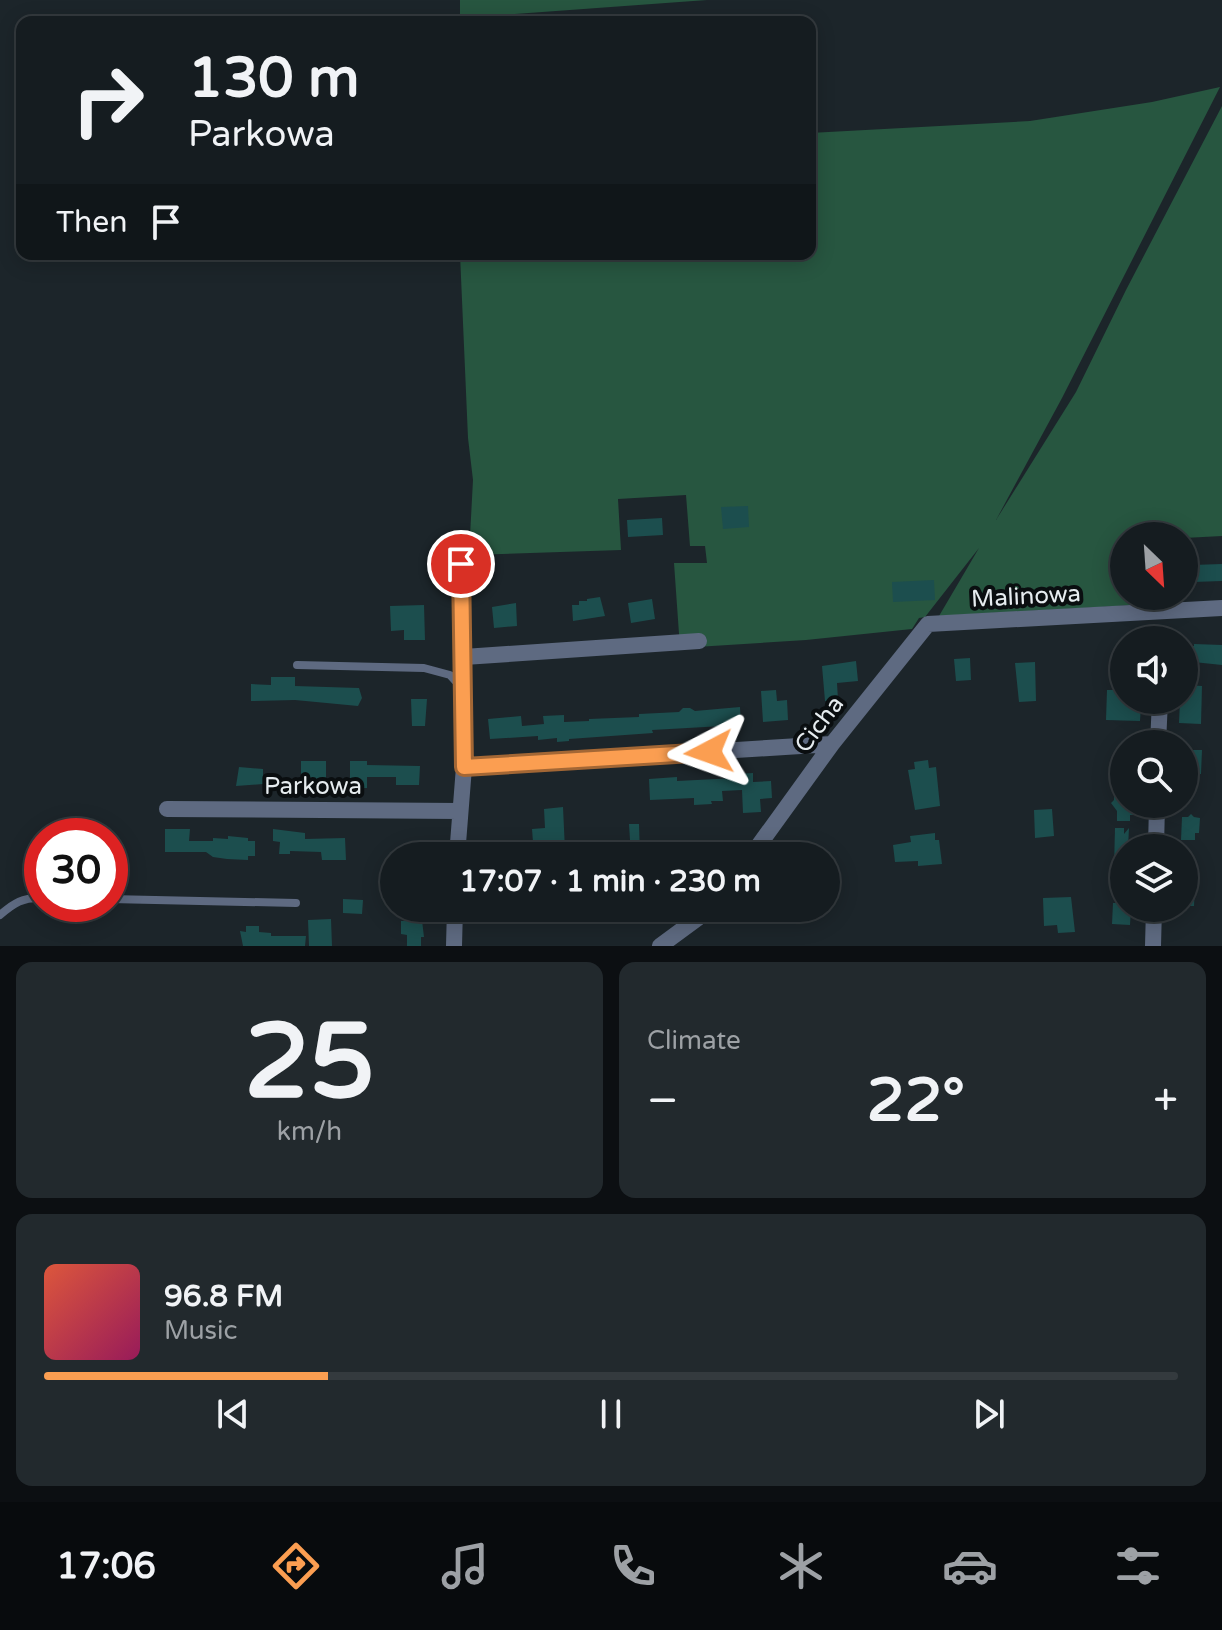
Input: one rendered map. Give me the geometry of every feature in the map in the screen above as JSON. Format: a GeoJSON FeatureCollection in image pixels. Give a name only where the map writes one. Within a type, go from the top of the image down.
{"type":"FeatureCollection","features":[{"type":"Feature","properties":{"kind":"street"},"geometry":{"type":"LineString","coordinates":[[458,842],[464,767],[461,564]]}},
{"type":"Feature","properties":{"kind":"street","name":"Malinowa"},"geometry":{"type":"LineString","coordinates":[[928,624],[1222,608]]}},
{"type":"Feature","properties":{"kind":"street","name":"Cicha"},"geometry":{"type":"LineString","coordinates":[[761,842],[832,744],[928,624]]}},
{"type":"Feature","properties":{"kind":"street"},"geometry":{"type":"LineString","coordinates":[[464,657],[699,641]]}},
{"type":"Feature","properties":{"kind":"street"},"geometry":{"type":"LineString","coordinates":[[464,767],[832,744]]}},
{"type":"Feature","properties":{"kind":"street","name":"Parkowa"},"geometry":{"type":"LineString","coordinates":[[167,809],[459,811]]}},
{"type":"Feature","properties":{"kind":"street"},"geometry":{"type":"LineString","coordinates":[[454,946],[455,922]]}},
{"type":"Feature","properties":{"kind":"street"},"geometry":{"type":"LineString","coordinates":[[660,946],[693,922]]}},
{"type":"Feature","properties":{"kind":"street"},"geometry":{"type":"LineString","coordinates":[[1153,946],[1154,922]]}},
{"type":"Feature","properties":{"kind":"lane"},"geometry":{"type":"LineString","coordinates":[[297,665],[424,668],[450,675],[464,691]]}},
{"type":"Feature","properties":{"kind":"lane"},"geometry":{"type":"LineString","coordinates":[[0,915],[24,899]]}},
{"type":"Feature","properties":{"kind":"lane"},"geometry":{"type":"LineString","coordinates":[[128,899],[296,903]]}},
{"type":"Feature","properties":{"kind":"green space"},"geometry":{"type":"Polygon","coordinates":[[[460,0],[707,0],[487,16],[460,16],[460,0]]]}},
{"type":"Feature","properties":{"kind":"green space"},"geometry":{"type":"Polygon","coordinates":[[[1220,87],[1062,398],[996,520],[1076,392],[1222,106],[1222,536],[1198,537],[1198,522],[1110,522],[1110,606],[939,616],[979,548],[912,629],[680,648],[674,563],[707,563],[705,546],[690,546],[686,495],[618,499],[621,550],[469,555],[473,480],[468,438],[460,260],[816,260],[816,133],[1030,121],[1152,102],[1220,87]]]}},
{"type":"Feature","properties":{"kind":"building"},"geometry":{"type":"Polygon","coordinates":[[[748,506],[749,527],[723,529],[721,507],[748,506]]]}},
{"type":"Feature","properties":{"kind":"building"},"geometry":{"type":"Polygon","coordinates":[[[662,518],[663,535],[628,537],[627,520],[662,518]]]}},
{"type":"Feature","properties":{"kind":"building"},"geometry":{"type":"Polygon","coordinates":[[[1222,564],[1222,581],[1198,582],[1198,565],[1222,564]]]}},
{"type":"Feature","properties":{"kind":"building"},"geometry":{"type":"Polygon","coordinates":[[[934,580],[935,600],[893,602],[892,582],[934,580]]]}},
{"type":"Feature","properties":{"kind":"building"},"geometry":{"type":"Polygon","coordinates":[[[600,597],[605,616],[573,621],[572,605],[600,597]]]}},
{"type":"Feature","properties":{"kind":"building"},"geometry":{"type":"Polygon","coordinates":[[[652,599],[655,619],[631,623],[628,603],[652,599]]]}},
{"type":"Feature","properties":{"kind":"building"},"geometry":{"type":"Polygon","coordinates":[[[516,603],[517,626],[494,628],[492,607],[516,603]]]}},
{"type":"Feature","properties":{"kind":"building"},"geometry":{"type":"Polygon","coordinates":[[[424,605],[425,640],[404,640],[404,630],[391,631],[390,606],[424,605]]]}},
{"type":"Feature","properties":{"kind":"building"},"geometry":{"type":"Polygon","coordinates":[[[1198,644],[1222,645],[1222,665],[1198,662],[1198,644]]]}},
{"type":"Feature","properties":{"kind":"building"},"geometry":{"type":"Polygon","coordinates":[[[970,658],[971,680],[956,681],[954,659],[970,658]]]}},
{"type":"Feature","properties":{"kind":"building"},"geometry":{"type":"Polygon","coordinates":[[[856,661],[858,681],[837,683],[838,700],[825,701],[822,666],[856,661]]]}},
{"type":"Feature","properties":{"kind":"building"},"geometry":{"type":"Polygon","coordinates":[[[1035,662],[1036,701],[1019,702],[1015,663],[1035,662]]]}},
{"type":"Feature","properties":{"kind":"building"},"geometry":{"type":"Polygon","coordinates":[[[271,677],[295,677],[295,686],[359,688],[362,698],[358,706],[295,700],[251,701],[251,684],[271,685],[271,677]]]}},
{"type":"Feature","properties":{"kind":"building"},"geometry":{"type":"Polygon","coordinates":[[[1198,686],[1202,686],[1201,724],[1179,723],[1179,714],[1198,714],[1198,686]]]}},
{"type":"Feature","properties":{"kind":"building"},"geometry":{"type":"Polygon","coordinates":[[[776,690],[777,701],[787,700],[788,720],[763,722],[761,691],[776,690]]]}},
{"type":"Feature","properties":{"kind":"building"},"geometry":{"type":"Polygon","coordinates":[[[1107,690],[1110,690],[1110,714],[1140,714],[1140,721],[1106,720],[1107,690]]]}},
{"type":"Feature","properties":{"kind":"building"},"geometry":{"type":"Polygon","coordinates":[[[411,699],[427,699],[425,726],[412,726],[411,699]]]}},
{"type":"Feature","properties":{"kind":"building"},"geometry":{"type":"Polygon","coordinates":[[[740,707],[741,725],[652,730],[653,733],[557,742],[557,738],[538,740],[538,736],[490,739],[488,719],[521,716],[522,726],[544,724],[543,716],[564,715],[564,722],[589,721],[679,712],[683,708],[695,711],[740,707]]]}},
{"type":"Feature","properties":{"kind":"building"},"geometry":{"type":"Polygon","coordinates":[[[1198,750],[1202,750],[1201,774],[1198,774],[1198,750]]]}},
{"type":"Feature","properties":{"kind":"building"},"geometry":{"type":"Polygon","coordinates":[[[928,760],[929,768],[936,767],[940,806],[915,810],[908,770],[915,769],[914,762],[928,760]]]}},
{"type":"Feature","properties":{"kind":"building"},"geometry":{"type":"Polygon","coordinates":[[[301,761],[326,761],[326,784],[301,784],[301,761]]]}},
{"type":"Feature","properties":{"kind":"building"},"geometry":{"type":"Polygon","coordinates":[[[350,761],[367,761],[367,765],[420,766],[419,785],[396,785],[396,777],[367,777],[367,788],[350,788],[350,761]]]}},
{"type":"Feature","properties":{"kind":"building"},"geometry":{"type":"Polygon","coordinates":[[[239,767],[263,769],[263,784],[236,786],[239,767]]]}},
{"type":"Feature","properties":{"kind":"building"},"geometry":{"type":"Polygon","coordinates":[[[753,773],[753,782],[771,781],[772,798],[760,799],[761,812],[743,813],[742,790],[722,791],[723,801],[711,801],[712,804],[694,805],[694,798],[650,800],[649,779],[736,778],[736,774],[753,773]]]}},
{"type":"Feature","properties":{"kind":"building"},"geometry":{"type":"Polygon","coordinates":[[[563,807],[565,842],[533,842],[532,829],[545,828],[544,809],[563,807]]]}},
{"type":"Feature","properties":{"kind":"building"},"geometry":{"type":"Polygon","coordinates":[[[1052,809],[1054,836],[1035,838],[1034,810],[1052,809]]]}},
{"type":"Feature","properties":{"kind":"building"},"geometry":{"type":"Polygon","coordinates":[[[1182,818],[1200,818],[1199,833],[1181,834],[1182,818]]]}},
{"type":"Feature","properties":{"kind":"building"},"geometry":{"type":"Polygon","coordinates":[[[629,824],[639,824],[640,842],[630,842],[629,824]]]}},
{"type":"Feature","properties":{"kind":"building"},"geometry":{"type":"Polygon","coordinates":[[[1115,828],[1124,828],[1124,834],[1115,834],[1115,828]]]}},
{"type":"Feature","properties":{"kind":"building"},"geometry":{"type":"Polygon","coordinates":[[[165,829],[190,829],[189,841],[213,841],[213,838],[228,839],[228,836],[248,838],[248,841],[255,841],[255,856],[248,856],[248,860],[213,857],[206,852],[165,852],[165,829]]]}},
{"type":"Feature","properties":{"kind":"building"},"geometry":{"type":"Polygon","coordinates":[[[273,829],[305,833],[305,839],[345,838],[346,860],[322,860],[321,852],[290,851],[290,854],[279,854],[280,842],[273,841],[273,829]]]}},
{"type":"Feature","properties":{"kind":"building"},"geometry":{"type":"Polygon","coordinates":[[[935,833],[942,864],[918,866],[918,861],[895,862],[893,845],[911,842],[910,836],[935,833]]]}},
{"type":"Feature","properties":{"kind":"building"},"geometry":{"type":"Polygon","coordinates":[[[1071,897],[1075,932],[1058,933],[1057,925],[1044,926],[1043,898],[1071,897]]]}},
{"type":"Feature","properties":{"kind":"building"},"geometry":{"type":"Polygon","coordinates":[[[343,899],[363,900],[362,914],[343,913],[343,899]]]}},
{"type":"Feature","properties":{"kind":"building"},"geometry":{"type":"Polygon","coordinates":[[[331,919],[332,946],[309,946],[308,920],[331,919]]]}},
{"type":"Feature","properties":{"kind":"building"},"geometry":{"type":"Polygon","coordinates":[[[401,922],[422,922],[424,937],[421,937],[421,946],[407,946],[407,935],[401,934],[401,922]]]}},
{"type":"Feature","properties":{"kind":"building"},"geometry":{"type":"Polygon","coordinates":[[[1112,922],[1130,922],[1130,925],[1112,922]]]}},
{"type":"Feature","properties":{"kind":"building"},"geometry":{"type":"Polygon","coordinates":[[[246,926],[259,926],[259,932],[271,933],[271,936],[306,936],[305,946],[243,946],[240,931],[246,932],[246,926]]]}},
{"type":"Feature","properties":{"kind":"route"},"geometry":{"type":"LineString","coordinates":[[461,564],[464,767],[709,752]]}}]}
